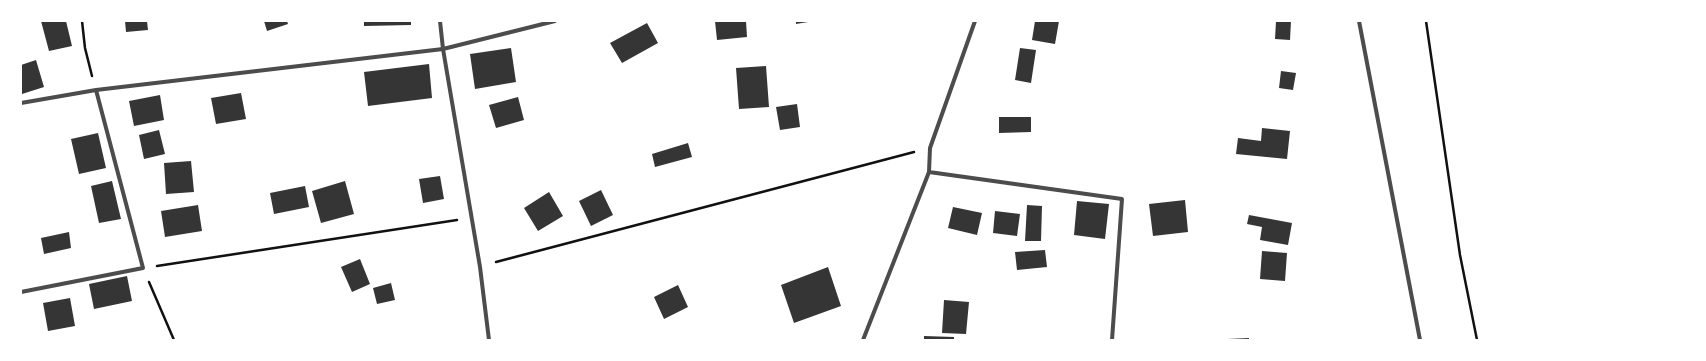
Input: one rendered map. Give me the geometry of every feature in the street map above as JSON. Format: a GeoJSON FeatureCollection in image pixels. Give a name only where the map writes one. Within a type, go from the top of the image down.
{"type":"FeatureCollection","features":[{"type":"Feature","properties":{"kind":"street"},"geometry":{"type":"LineString","coordinates":[[440,21],[470,218],[480,266],[490,340]]}},
{"type":"Feature","properties":{"kind":"street"},"geometry":{"type":"LineString","coordinates":[[21,103],[96,90],[443,48],[555,21]]}},
{"type":"Feature","properties":{"kind":"street"},"geometry":{"type":"LineString","coordinates":[[863,340],[929,172],[930,148],[975,21]]}},
{"type":"Feature","properties":{"kind":"street"},"geometry":{"type":"LineString","coordinates":[[1359,21],[1420,340]]}},
{"type":"Feature","properties":{"kind":"street"},"geometry":{"type":"LineString","coordinates":[[21,292],[143,268],[96,90]]}},
{"type":"Feature","properties":{"kind":"street"},"geometry":{"type":"LineString","coordinates":[[929,172],[1122,198],[1112,340]]}},
{"type":"Feature","properties":{"kind":"path"},"geometry":{"type":"LineString","coordinates":[[82,21],[85,48],[96,90]]}},
{"type":"Feature","properties":{"kind":"path"},"geometry":{"type":"LineString","coordinates":[[1426,21],[1460,255],[1477,340]]}},
{"type":"Feature","properties":{"kind":"path"},"geometry":{"type":"LineString","coordinates":[[480,266],[930,148]]}},
{"type":"Feature","properties":{"kind":"path"},"geometry":{"type":"LineString","coordinates":[[174,340],[143,268],[470,218]]}},
{"type":"Feature","properties":{"kind":"building"},"geometry":{"type":"Polygon","coordinates":[[[41,21],[66,21],[72,46],[49,51],[41,21]]]}},
{"type":"Feature","properties":{"kind":"building"},"geometry":{"type":"Polygon","coordinates":[[[125,21],[147,21],[148,30],[126,32],[125,21]]]}},
{"type":"Feature","properties":{"kind":"building"},"geometry":{"type":"Polygon","coordinates":[[[264,21],[287,21],[288,24],[267,31],[264,21]]]}},
{"type":"Feature","properties":{"kind":"building"},"geometry":{"type":"Polygon","coordinates":[[[364,21],[411,21],[411,25],[364,26],[364,21]]]}},
{"type":"Feature","properties":{"kind":"building"},"geometry":{"type":"Polygon","coordinates":[[[715,21],[746,21],[747,37],[717,40],[715,21]]]}},
{"type":"Feature","properties":{"kind":"building"},"geometry":{"type":"Polygon","coordinates":[[[796,21],[808,21],[808,22],[796,24],[796,21]]]}},
{"type":"Feature","properties":{"kind":"building"},"geometry":{"type":"Polygon","coordinates":[[[1035,21],[1059,21],[1055,44],[1032,40],[1035,21]]]}},
{"type":"Feature","properties":{"kind":"building"},"geometry":{"type":"Polygon","coordinates":[[[1276,21],[1291,21],[1290,40],[1275,39],[1276,21]]]}},
{"type":"Feature","properties":{"kind":"building"},"geometry":{"type":"Polygon","coordinates":[[[647,23],[658,43],[622,63],[610,43],[647,23]]]}},
{"type":"Feature","properties":{"kind":"building"},"geometry":{"type":"Polygon","coordinates":[[[511,48],[516,82],[475,89],[470,54],[511,48]]]}},
{"type":"Feature","properties":{"kind":"building"},"geometry":{"type":"Polygon","coordinates":[[[1020,48],[1036,50],[1031,83],[1015,80],[1020,48]]]}},
{"type":"Feature","properties":{"kind":"building"},"geometry":{"type":"Polygon","coordinates":[[[36,60],[44,87],[22,94],[21,65],[36,60]]]}},
{"type":"Feature","properties":{"kind":"building"},"geometry":{"type":"Polygon","coordinates":[[[429,64],[432,98],[368,106],[364,72],[429,64]]]}},
{"type":"Feature","properties":{"kind":"building"},"geometry":{"type":"Polygon","coordinates":[[[766,66],[769,107],[739,109],[736,68],[766,66]]]}},
{"type":"Feature","properties":{"kind":"building"},"geometry":{"type":"Polygon","coordinates":[[[1281,71],[1296,73],[1293,90],[1279,88],[1281,71]]]}},
{"type":"Feature","properties":{"kind":"building"},"geometry":{"type":"Polygon","coordinates":[[[241,93],[246,119],[216,124],[211,98],[241,93]]]}},
{"type":"Feature","properties":{"kind":"building"},"geometry":{"type":"Polygon","coordinates":[[[160,95],[164,120],[134,126],[129,101],[160,95]]]}},
{"type":"Feature","properties":{"kind":"building"},"geometry":{"type":"Polygon","coordinates":[[[518,97],[524,120],[496,128],[489,105],[518,97]]]}},
{"type":"Feature","properties":{"kind":"building"},"geometry":{"type":"Polygon","coordinates":[[[797,104],[800,127],[780,130],[776,107],[797,104]]]}},
{"type":"Feature","properties":{"kind":"building"},"geometry":{"type":"Polygon","coordinates":[[[999,117],[1031,117],[1031,132],[999,133],[999,117]]]}},
{"type":"Feature","properties":{"kind":"building"},"geometry":{"type":"Polygon","coordinates":[[[1262,128],[1290,131],[1287,159],[1236,154],[1238,138],[1261,141],[1262,128]]]}},
{"type":"Feature","properties":{"kind":"building"},"geometry":{"type":"Polygon","coordinates":[[[159,130],[165,154],[144,159],[139,135],[159,130]]]}},
{"type":"Feature","properties":{"kind":"building"},"geometry":{"type":"Polygon","coordinates":[[[98,133],[106,168],[79,174],[71,139],[98,133]]]}},
{"type":"Feature","properties":{"kind":"building"},"geometry":{"type":"Polygon","coordinates":[[[688,143],[692,157],[655,167],[652,154],[688,143]]]}},
{"type":"Feature","properties":{"kind":"building"},"geometry":{"type":"Polygon","coordinates":[[[191,161],[194,192],[166,194],[164,163],[191,161]]]}},
{"type":"Feature","properties":{"kind":"building"},"geometry":{"type":"Polygon","coordinates":[[[440,176],[444,199],[423,203],[419,179],[440,176]]]}},
{"type":"Feature","properties":{"kind":"building"},"geometry":{"type":"Polygon","coordinates":[[[112,181],[121,219],[99,223],[91,186],[112,181]]]}},
{"type":"Feature","properties":{"kind":"building"},"geometry":{"type":"Polygon","coordinates":[[[345,181],[354,214],[321,223],[312,191],[345,181]]]}},
{"type":"Feature","properties":{"kind":"building"},"geometry":{"type":"Polygon","coordinates":[[[305,186],[309,207],[274,214],[270,193],[305,186]]]}},
{"type":"Feature","properties":{"kind":"building"},"geometry":{"type":"Polygon","coordinates":[[[601,190],[613,215],[591,226],[579,201],[601,190]]]}},
{"type":"Feature","properties":{"kind":"building"},"geometry":{"type":"Polygon","coordinates":[[[549,192],[563,216],[538,231],[524,208],[549,192]]]}},
{"type":"Feature","properties":{"kind":"building"},"geometry":{"type":"Polygon","coordinates":[[[1185,200],[1188,232],[1153,236],[1149,204],[1185,200]]]}},
{"type":"Feature","properties":{"kind":"building"},"geometry":{"type":"Polygon","coordinates":[[[1077,201],[1109,204],[1105,239],[1074,235],[1077,201]]]}},
{"type":"Feature","properties":{"kind":"building"},"geometry":{"type":"Polygon","coordinates":[[[198,205],[202,231],[165,237],[161,211],[198,205]]]}},
{"type":"Feature","properties":{"kind":"building"},"geometry":{"type":"Polygon","coordinates":[[[1027,205],[1042,206],[1041,241],[1025,241],[1027,205]]]}},
{"type":"Feature","properties":{"kind":"building"},"geometry":{"type":"Polygon","coordinates":[[[953,207],[982,213],[977,235],[948,228],[953,207]]]}},
{"type":"Feature","properties":{"kind":"building"},"geometry":{"type":"Polygon","coordinates":[[[995,211],[1020,214],[1017,236],[993,233],[995,211]]]}},
{"type":"Feature","properties":{"kind":"building"},"geometry":{"type":"Polygon","coordinates":[[[1249,215],[1292,223],[1288,245],[1260,240],[1262,227],[1247,224],[1249,215]]]}},
{"type":"Feature","properties":{"kind":"building"},"geometry":{"type":"Polygon","coordinates":[[[69,232],[71,248],[44,254],[41,238],[69,232]]]}},
{"type":"Feature","properties":{"kind":"building"},"geometry":{"type":"Polygon","coordinates":[[[1045,250],[1047,267],[1017,270],[1015,252],[1045,250]]]}},
{"type":"Feature","properties":{"kind":"building"},"geometry":{"type":"Polygon","coordinates":[[[1262,251],[1287,253],[1285,281],[1260,279],[1262,251]]]}},
{"type":"Feature","properties":{"kind":"building"},"geometry":{"type":"Polygon","coordinates":[[[360,259],[370,284],[352,292],[341,267],[360,259]]]}},
{"type":"Feature","properties":{"kind":"building"},"geometry":{"type":"Polygon","coordinates":[[[828,267],[841,306],[794,323],[781,285],[828,267]]]}},
{"type":"Feature","properties":{"kind":"building"},"geometry":{"type":"Polygon","coordinates":[[[127,276],[132,301],[94,309],[89,284],[127,276]]]}},
{"type":"Feature","properties":{"kind":"building"},"geometry":{"type":"Polygon","coordinates":[[[391,283],[395,300],[377,304],[373,288],[391,283]]]}},
{"type":"Feature","properties":{"kind":"building"},"geometry":{"type":"Polygon","coordinates":[[[678,285],[688,307],[664,319],[654,297],[678,285]]]}},
{"type":"Feature","properties":{"kind":"building"},"geometry":{"type":"Polygon","coordinates":[[[70,298],[75,326],[48,331],[43,303],[70,298]]]}},
{"type":"Feature","properties":{"kind":"building"},"geometry":{"type":"Polygon","coordinates":[[[944,300],[969,302],[966,334],[942,333],[944,300]]]}},
{"type":"Feature","properties":{"kind":"building"},"geometry":{"type":"Polygon","coordinates":[[[924,336],[954,337],[954,340],[924,340],[924,336]]]}},
{"type":"Feature","properties":{"kind":"building"},"geometry":{"type":"Polygon","coordinates":[[[1249,338],[1249,340],[1227,340],[1227,339],[1249,338]]]}}]}
